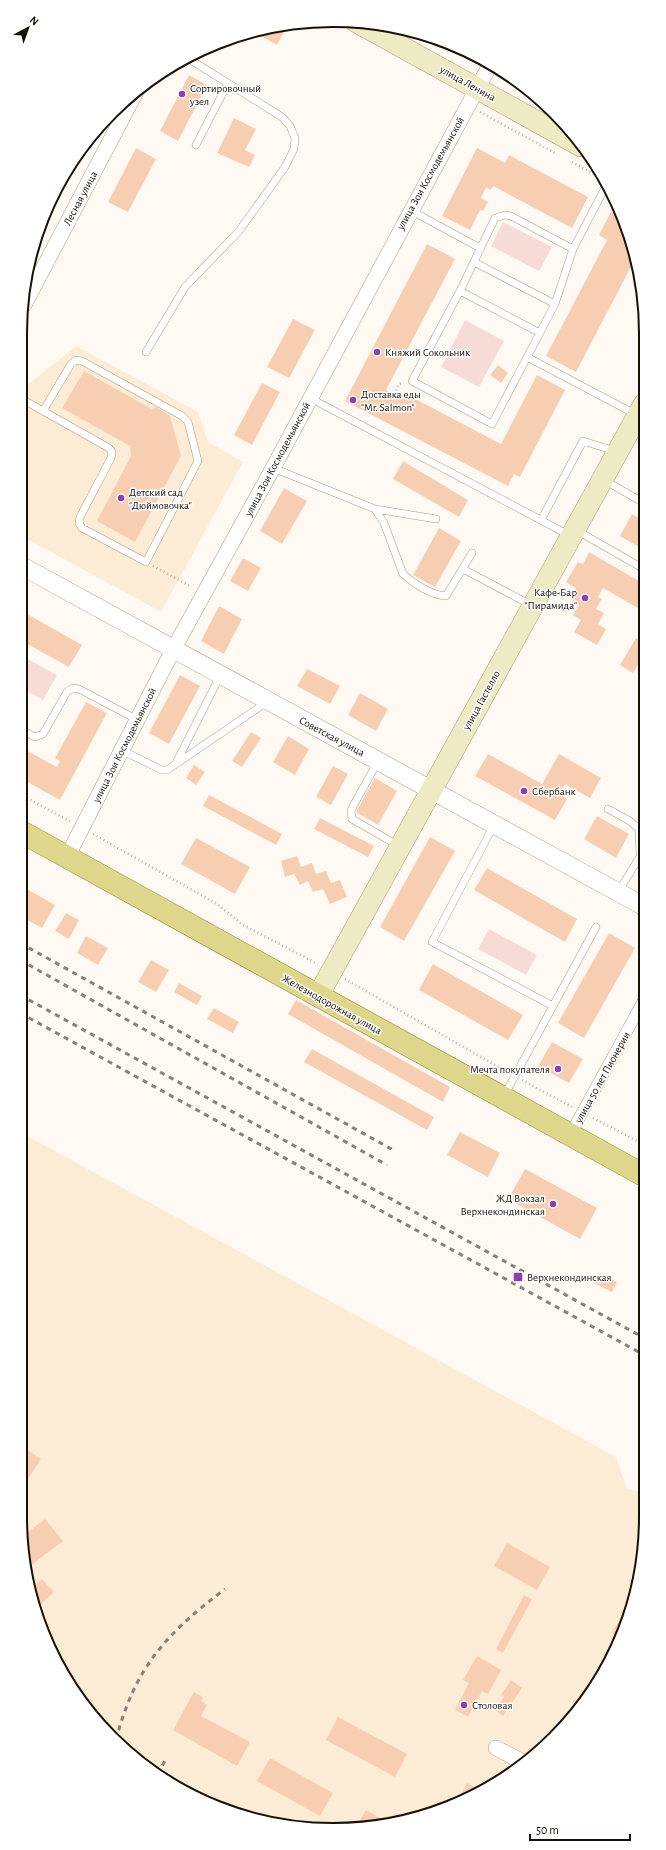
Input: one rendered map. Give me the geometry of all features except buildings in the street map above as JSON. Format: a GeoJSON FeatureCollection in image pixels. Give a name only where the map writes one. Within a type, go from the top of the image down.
{"type":"FeatureCollection","features":[{"type":"Feature","properties":{"kind":"main road","name":"улица Ленина"},"geometry":{"type":"LineString","coordinates":[[371,30],[477,88],[575,153]]}},
{"type":"Feature","properties":{"kind":"main road","name":"улица Гастелло"},"geometry":{"type":"LineString","coordinates":[[318,996],[639,411]]}},
{"type":"Feature","properties":{"kind":"main road","name":"Железнодорожная улица"},"geometry":{"type":"LineString","coordinates":[[27,835],[639,1173]]}},
{"type":"Feature","properties":{"kind":"street","name":"улица Зои Космодемьянской"},"geometry":{"type":"LineString","coordinates":[[67,857],[136,719],[273,468],[487,69]]}},
{"type":"Feature","properties":{"kind":"street","name":"Лесная улица"},"geometry":{"type":"LineString","coordinates":[[30,294],[129,105]]}},
{"type":"Feature","properties":{"kind":"street","name":"Советская улица"},"geometry":{"type":"LineString","coordinates":[[27,569],[220,676],[639,904]]}},
{"type":"Feature","properties":{"kind":"street","name":"улица 50 лет Пионерии"},"geometry":{"type":"LineString","coordinates":[[570,1135],[639,1009]]}},
{"type":"Feature","properties":{"kind":"street"},"geometry":{"type":"LineString","coordinates":[[496,1748],[520,1759]]}},
{"type":"Feature","properties":{"kind":"lane"},"geometry":{"type":"LineString","coordinates":[[146,352],[185,287],[239,231],[285,167],[294,149],[295,138],[290,126],[282,117],[192,62]]}},
{"type":"Feature","properties":{"kind":"lane"},"geometry":{"type":"LineString","coordinates":[[196,145],[228,83]]}},
{"type":"Feature","properties":{"kind":"lane"},"geometry":{"type":"LineString","coordinates":[[574,249],[511,216],[505,214],[495,218],[460,290],[412,381],[492,424],[555,304],[574,249],[603,191]]}},
{"type":"Feature","properties":{"kind":"lane"},"geometry":{"type":"LineString","coordinates":[[410,210],[480,248]]}},
{"type":"Feature","properties":{"kind":"lane"},"geometry":{"type":"LineString","coordinates":[[474,262],[555,304]]}},
{"type":"Feature","properties":{"kind":"lane"},"geometry":{"type":"LineString","coordinates":[[460,290],[540,333]]}},
{"type":"Feature","properties":{"kind":"lane"},"geometry":{"type":"LineString","coordinates":[[527,357],[639,409]]}},
{"type":"Feature","properties":{"kind":"lane"},"geometry":{"type":"LineString","coordinates":[[27,402],[43,411],[109,448],[112,452],[111,458],[80,516],[79,523],[82,528],[146,562],[198,461],[188,422],[182,416],[82,361],[76,360],[71,364],[43,411]]}},
{"type":"Feature","properties":{"kind":"lane"},"geometry":{"type":"LineString","coordinates":[[310,398],[541,520],[573,533],[639,566]]}},
{"type":"Feature","properties":{"kind":"lane"},"geometry":{"type":"LineString","coordinates":[[541,520],[584,441],[617,452]]}},
{"type":"Feature","properties":{"kind":"lane"},"geometry":{"type":"LineString","coordinates":[[273,468],[375,509],[436,519]]}},
{"type":"Feature","properties":{"kind":"lane"},"geometry":{"type":"LineString","coordinates":[[602,479],[639,500]]}},
{"type":"Feature","properties":{"kind":"lane"},"geometry":{"type":"LineString","coordinates":[[375,509],[384,523],[403,574],[410,580],[439,596],[446,596],[472,553]]}},
{"type":"Feature","properties":{"kind":"lane"},"geometry":{"type":"LineString","coordinates":[[463,568],[532,606]]}},
{"type":"Feature","properties":{"kind":"lane"},"geometry":{"type":"LineString","coordinates":[[121,750],[162,770],[173,767],[220,676]]}},
{"type":"Feature","properties":{"kind":"lane"},"geometry":{"type":"LineString","coordinates":[[27,732],[36,737],[43,734],[67,692],[73,688],[79,689],[136,719]]}},
{"type":"Feature","properties":{"kind":"lane"},"geometry":{"type":"LineString","coordinates":[[175,763],[268,702]]}},
{"type":"Feature","properties":{"kind":"lane"},"geometry":{"type":"LineString","coordinates":[[378,761],[351,810],[352,819],[400,847]]}},
{"type":"Feature","properties":{"kind":"lane"},"geometry":{"type":"LineString","coordinates":[[608,809],[630,821],[639,830]]}},
{"type":"Feature","properties":{"kind":"lane"},"geometry":{"type":"LineString","coordinates":[[494,824],[432,942],[553,1006]]}},
{"type":"Feature","properties":{"kind":"lane"},"geometry":{"type":"LineString","coordinates":[[618,892],[639,856]]}},
{"type":"Feature","properties":{"kind":"lane"},"geometry":{"type":"LineString","coordinates":[[503,1098],[596,927]]}},
{"type":"Feature","properties":{"kind":"path"},"geometry":{"type":"LineString","coordinates":[[478,111],[562,156]]}},
{"type":"Feature","properties":{"kind":"path"},"geometry":{"type":"LineString","coordinates":[[575,153],[589,166]]}},
{"type":"Feature","properties":{"kind":"path"},"geometry":{"type":"LineString","coordinates":[[394,394],[399,384],[412,381]]}},
{"type":"Feature","properties":{"kind":"path"},"geometry":{"type":"LineString","coordinates":[[146,562],[190,586]]}},
{"type":"Feature","properties":{"kind":"shaded area"},"geometry":{"type":"Polygon","coordinates":[[[503,222],[552,247],[539,271],[491,246],[503,222]]]}},
{"type":"Feature","properties":{"kind":"shaded area"},"geometry":{"type":"Polygon","coordinates":[[[465,320],[504,341],[479,387],[441,367],[465,320]]]}},
{"type":"Feature","properties":{"kind":"shaded area","name":"Детский сад \"Дюймовочка\""},"geometry":{"type":"Polygon","coordinates":[[[76,346],[198,412],[208,442],[243,462],[161,612],[27,539],[27,385],[76,346]]]}},
{"type":"Feature","properties":{"kind":"shaded area"},"geometry":{"type":"Polygon","coordinates":[[[27,659],[57,675],[43,700],[27,691],[27,659]]]}},
{"type":"Feature","properties":{"kind":"shaded area"},"geometry":{"type":"Polygon","coordinates":[[[489,929],[537,955],[526,975],[478,949],[489,929]]]}},
{"type":"Feature","properties":{"kind":"shaded area"},"geometry":{"type":"Polygon","coordinates":[[[27,1136],[616,1457],[627,1489],[639,1492],[638,1537],[629,1596],[616,1634],[598,1670],[576,1703],[563,1719],[535,1747],[503,1771],[486,1782],[450,1800],[412,1813],[373,1820],[333,1823],[293,1820],[254,1813],[216,1800],[180,1782],[147,1760],[131,1747],[103,1719],[90,1703],[68,1670],[50,1634],[37,1596],[30,1557],[27,1517],[27,1136]]]}},
{"type":"Feature","properties":{"kind":"railway"},"geometry":{"type":"LineString","coordinates":[[27,947],[395,1151]]}},
{"type":"Feature","properties":{"kind":"railway"},"geometry":{"type":"LineString","coordinates":[[27,964],[387,1165]]}},
{"type":"Feature","properties":{"kind":"railway"},"geometry":{"type":"LineString","coordinates":[[27,999],[639,1335]]}},
{"type":"Feature","properties":{"kind":"railway"},"geometry":{"type":"LineString","coordinates":[[27,1017],[639,1352]]}},
{"type":"Feature","properties":{"kind":"railway"},"geometry":{"type":"LineString","coordinates":[[118,1734],[133,1692],[143,1672],[156,1654],[186,1621],[225,1589]]}},
{"type":"Feature","properties":{"kind":"railway"},"geometry":{"type":"LineString","coordinates":[[160,1769],[165,1761]]}},
{"type":"Feature","properties":{"kind":"place","name":"Сортировочный узел"},"geometry":{"type":"Point","coordinates":[182,94]}},
{"type":"Feature","properties":{"kind":"place","name":"Княжий Сокольник"},"geometry":{"type":"Point","coordinates":[377,352]}},
{"type":"Feature","properties":{"kind":"place","name":"Доставка еды \"Mr. Salmon\""},"geometry":{"type":"Point","coordinates":[353,400]}},
{"type":"Feature","properties":{"kind":"place","name":"Детский сад \"Дюймовочка\""},"geometry":{"type":"Point","coordinates":[121,498]}},
{"type":"Feature","properties":{"kind":"place","name":"Кафе-Бар \"Пирамида\""},"geometry":{"type":"Point","coordinates":[585,598]}},
{"type":"Feature","properties":{"kind":"place","name":"Сбербанк"},"geometry":{"type":"Point","coordinates":[524,791]}},
{"type":"Feature","properties":{"kind":"place","name":"Мечта покупателя"},"geometry":{"type":"Point","coordinates":[558,1069]}},
{"type":"Feature","properties":{"kind":"place","name":"ЖД Вокзал Верхнекондинская"},"geometry":{"type":"Point","coordinates":[553,1204]}},
{"type":"Feature","properties":{"kind":"place","name":"Верхнекондинская"},"geometry":{"type":"Point","coordinates":[518,1277]}},
{"type":"Feature","properties":{"kind":"place","name":"Столовая"},"geometry":{"type":"Point","coordinates":[464,1705]}}]}
